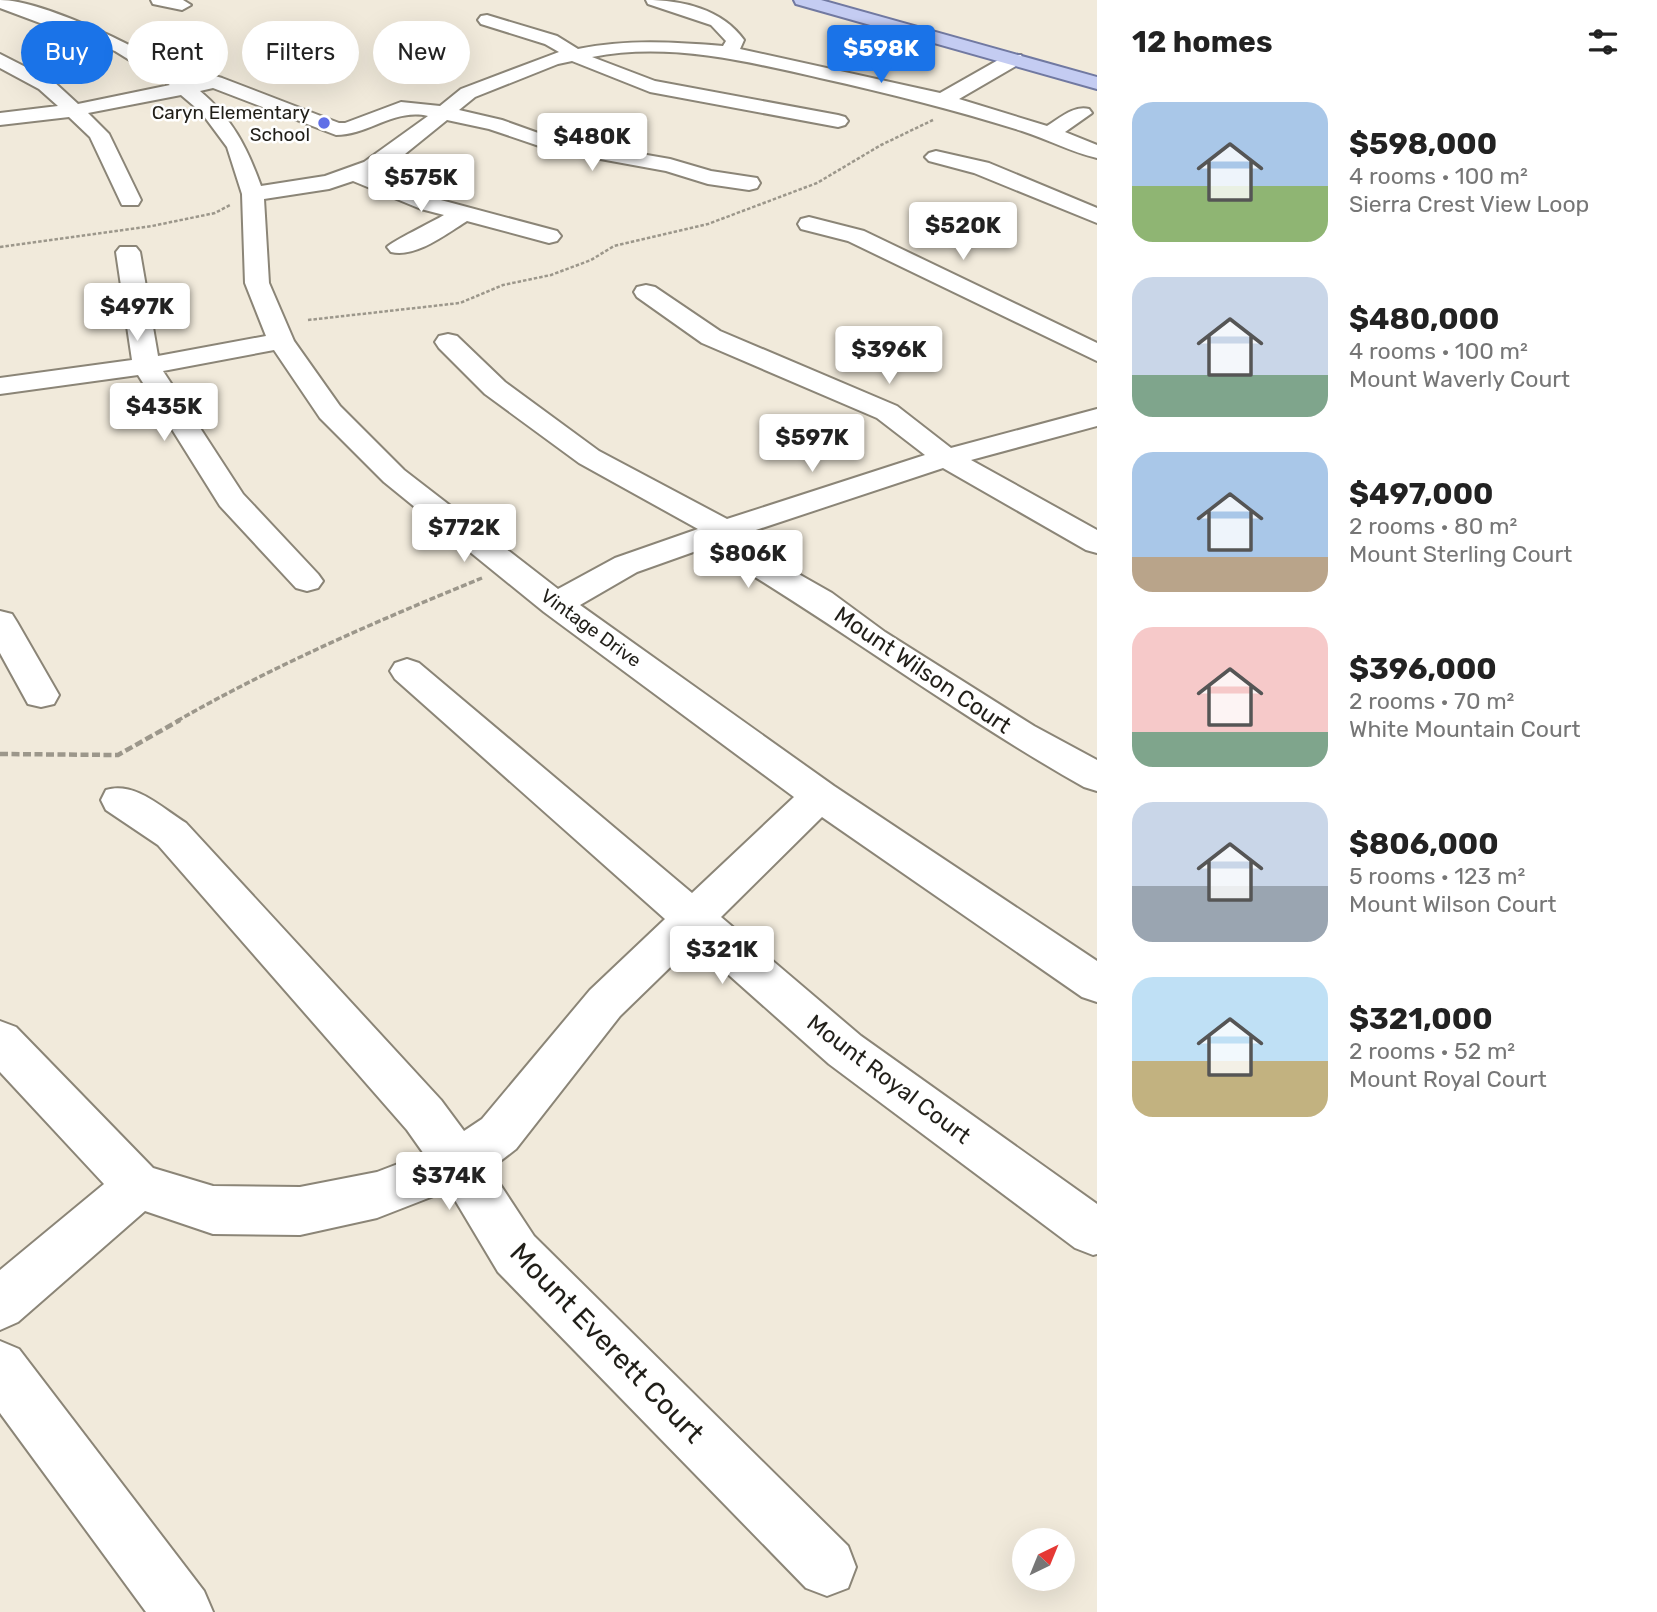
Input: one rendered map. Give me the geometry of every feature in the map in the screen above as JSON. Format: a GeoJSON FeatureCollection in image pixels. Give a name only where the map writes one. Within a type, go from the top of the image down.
{"type":"FeatureCollection","features":[{"type":"Feature","properties":{"kind":"main road"},"geometry":{"type":"LineString","coordinates":[[802,0],[1097,83]]}},
{"type":"Feature","properties":{"kind":"street"},"geometry":{"type":"LineString","coordinates":[[11,5],[51,0]]}},
{"type":"Feature","properties":{"kind":"street"},"geometry":{"type":"LineString","coordinates":[[159,0],[182,5]]}},
{"type":"Feature","properties":{"kind":"street"},"geometry":{"type":"LineString","coordinates":[[654,0],[717,21],[735,40],[730,52]]}},
{"type":"Feature","properties":{"kind":"street","name":"Vintage Drive"},"geometry":{"type":"LineString","coordinates":[[11,5],[121,47],[201,85],[208,108],[237,147],[253,194],[257,283],[281,341],[330,412],[394,477],[556,604],[820,796],[1097,984]]}},
{"type":"Feature","properties":{"kind":"street"},"geometry":{"type":"LineString","coordinates":[[487,20],[551,40],[589,63],[650,86],[838,121]]}},
{"type":"Feature","properties":{"kind":"street"},"geometry":{"type":"LineString","coordinates":[[253,194],[329,182],[385,160],[468,93],[575,53],[646,46],[730,52],[850,78],[943,100],[1049,133],[1097,152]]}},
{"type":"Feature","properties":{"kind":"street"},"geometry":{"type":"LineString","coordinates":[[943,100],[1014,59]]}},
{"type":"Feature","properties":{"kind":"street"},"geometry":{"type":"LineString","coordinates":[[0,60],[46,85],[71,111],[99,134],[130,200]]}},
{"type":"Feature","properties":{"kind":"street"},"geometry":{"type":"LineString","coordinates":[[850,78],[873,67]]}},
{"type":"Feature","properties":{"kind":"street"},"geometry":{"type":"LineString","coordinates":[[0,120],[71,111],[201,85],[341,130],[409,107],[495,124],[551,144],[670,165],[708,177],[749,183]]}},
{"type":"Feature","properties":{"kind":"street"},"geometry":{"type":"LineString","coordinates":[[1049,133],[1082,113]]}},
{"type":"Feature","properties":{"kind":"street"},"geometry":{"type":"LineString","coordinates":[[936,157],[981,168],[1097,216]]}},
{"type":"Feature","properties":{"kind":"street"},"geometry":{"type":"LineString","coordinates":[[355,174],[397,193],[462,214],[549,236]]}},
{"type":"Feature","properties":{"kind":"street"},"geometry":{"type":"LineString","coordinates":[[399,247],[423,238],[462,214]]}},
{"type":"Feature","properties":{"kind":"street"},"geometry":{"type":"LineString","coordinates":[[809,224],[856,236],[1097,353]]}},
{"type":"Feature","properties":{"kind":"street"},"geometry":{"type":"LineString","coordinates":[[128,253],[146,366],[231,500],[307,581]]}},
{"type":"Feature","properties":{"kind":"street"},"geometry":{"type":"LineString","coordinates":[[646,292],[711,337],[887,412],[946,458],[1097,543]]}},
{"type":"Feature","properties":{"kind":"street"},"geometry":{"type":"LineString","coordinates":[[0,386],[146,366],[281,341]]}},
{"type":"Feature","properties":{"kind":"street","name":"Mount Wilson Court"},"geometry":{"type":"LineString","coordinates":[[448,342],[495,388],[589,457],[724,530],[730,548],[820,601],[873,640],[1021,735],[1097,777]]}},
{"type":"Feature","properties":{"kind":"street"},"geometry":{"type":"LineString","coordinates":[[556,604],[626,565],[724,530],[946,458],[1097,417]]}},
{"type":"Feature","properties":{"kind":"street"},"geometry":{"type":"LineString","coordinates":[[0,622],[41,695]]}},
{"type":"Feature","properties":{"kind":"street","name":"Mount Royal Court"},"geometry":{"type":"LineString","coordinates":[[407,671],[845,1050],[1093,1231]]}},
{"type":"Feature","properties":{"kind":"street"},"geometry":{"type":"LineString","coordinates":[[0,1041],[138,1186],[213,1210],[300,1211],[377,1195],[459,1163],[499,1133],[605,1003],[820,796]]}},
{"type":"Feature","properties":{"kind":"street","name":"Mount Everett Court"},"geometry":{"type":"LineString","coordinates":[[120,800],[172,834],[424,1115],[459,1163],[516,1254],[827,1567]]}},
{"type":"Feature","properties":{"kind":"street"},"geometry":{"type":"LineString","coordinates":[[0,1304],[138,1186]]}},
{"type":"Feature","properties":{"kind":"street"},"geometry":{"type":"LineString","coordinates":[[0,1368],[183,1612]]}},
{"type":"Feature","properties":{"kind":"path"},"geometry":{"type":"LineString","coordinates":[[308,320],[460,303],[503,285],[551,275],[591,260],[614,246],[708,224],[817,183],[881,145],[962,106]]}},
{"type":"Feature","properties":{"kind":"path"},"geometry":{"type":"LineString","coordinates":[[0,247],[152,226],[215,213],[253,194]]}},
{"type":"Feature","properties":{"kind":"path"},"geometry":{"type":"LineString","coordinates":[[0,754],[118,755],[263,674],[344,635],[508,566]]}},
{"type":"Feature","properties":{"kind":"place","name":"Caryn Elementary School"},"geometry":{"type":"Point","coordinates":[324,123]}}]}
